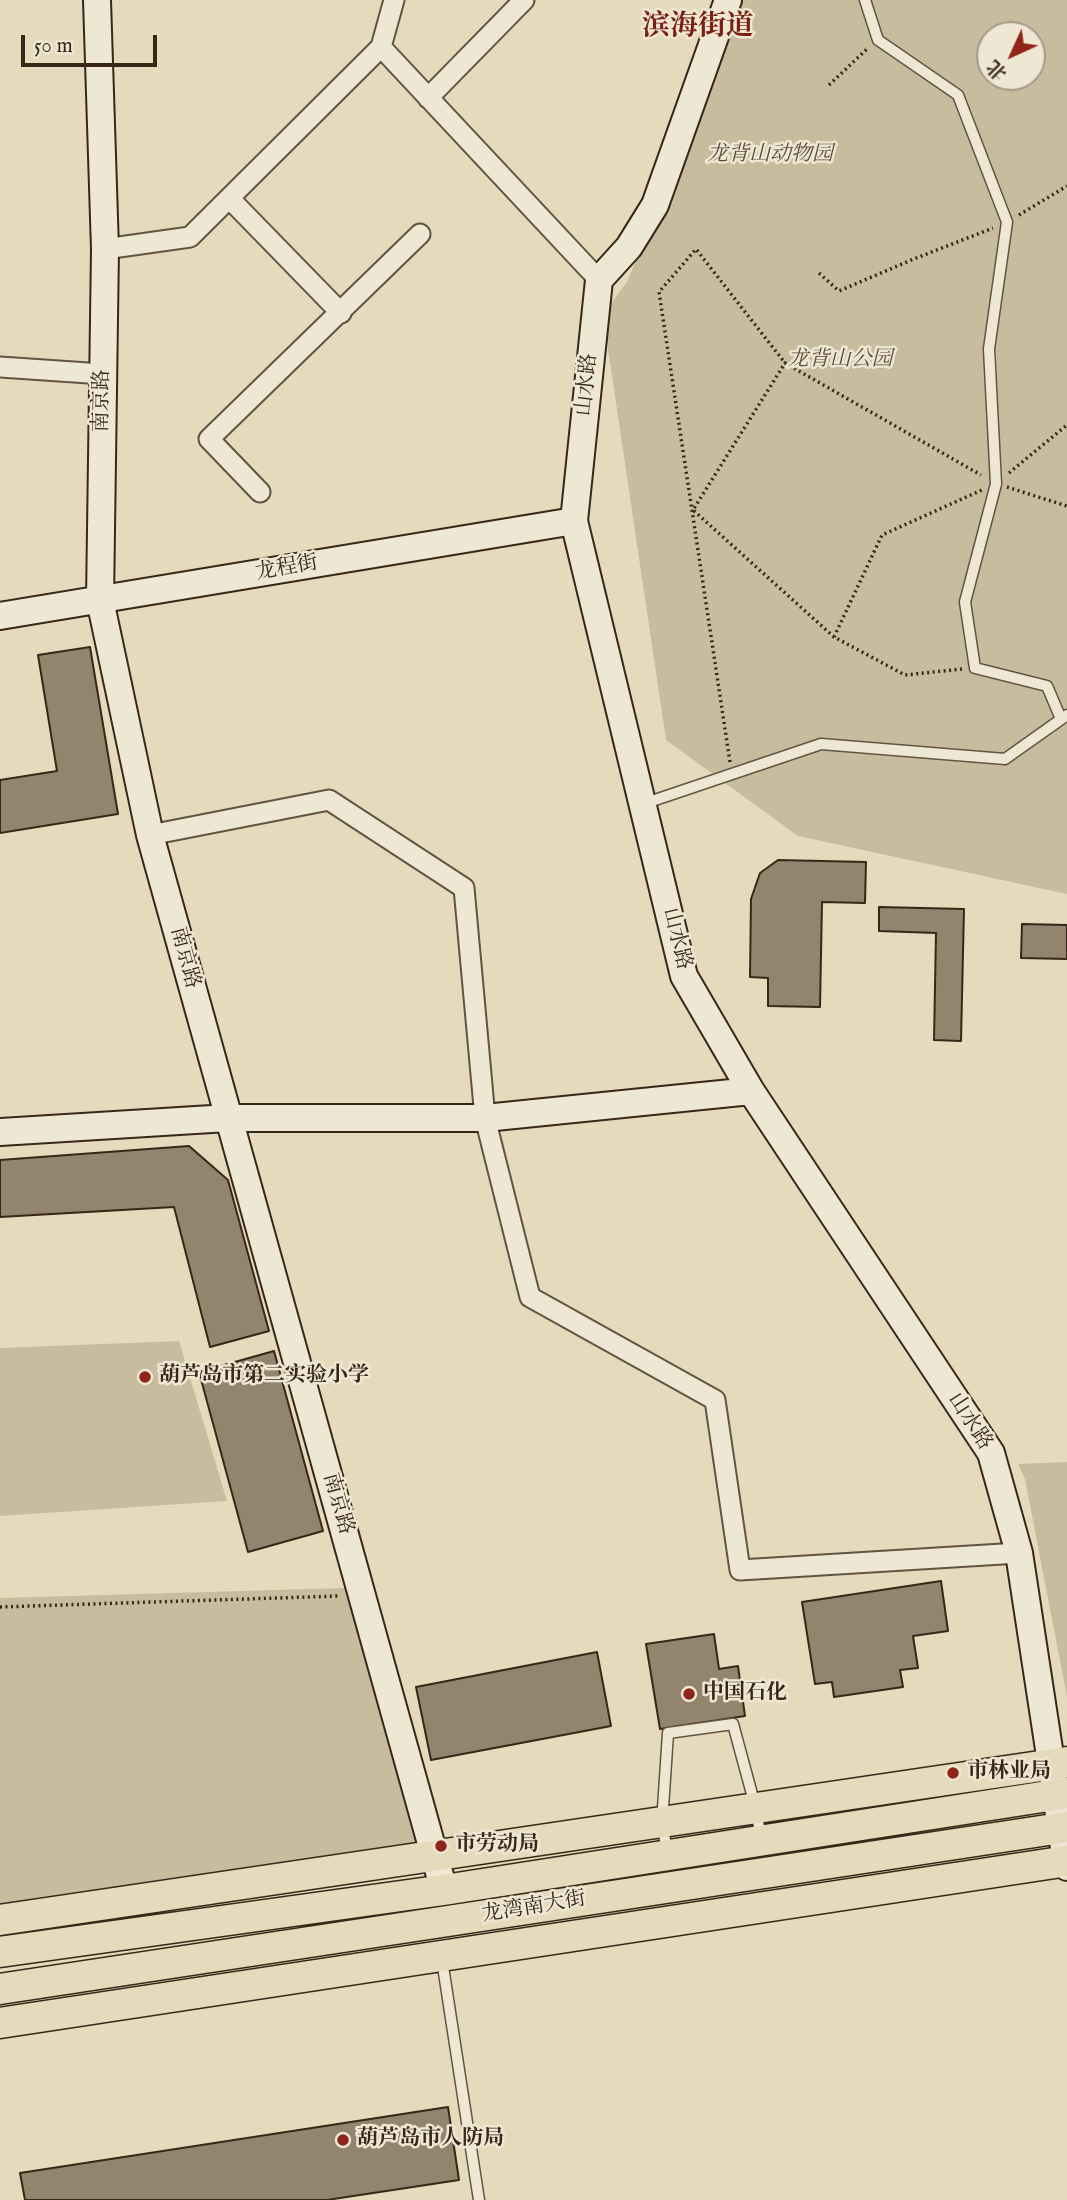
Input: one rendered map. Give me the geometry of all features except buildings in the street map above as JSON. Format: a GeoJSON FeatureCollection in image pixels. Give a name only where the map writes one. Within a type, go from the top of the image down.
{"type":"FeatureCollection","features":[{"type":"Feature","properties":{"kind":"main road"},"geometry":{"type":"LineString","coordinates":[[0,1920],[1059,1763]]}},
{"type":"Feature","properties":{"kind":"main road","name":"龙湾南大街"},"geometry":{"type":"LineString","coordinates":[[0,1952],[444,1890],[1061,1794]]}},
{"type":"Feature","properties":{"kind":"main road","name":"龙湾南大街"},"geometry":{"type":"LineString","coordinates":[[12,1987],[1064,1828]]}},
{"type":"Feature","properties":{"kind":"main road"},"geometry":{"type":"LineString","coordinates":[[532,1842],[537,1875]]}},
{"type":"Feature","properties":{"kind":"main road"},"geometry":{"type":"LineString","coordinates":[[0,2023],[1067,1863]]}},
{"type":"Feature","properties":{"kind":"main road"},"geometry":{"type":"LineString","coordinates":[[727,1879],[732,1912]]}},
{"type":"Feature","properties":{"kind":"main road"},"geometry":{"type":"LineString","coordinates":[[0,1939],[54,1945]]}},
{"type":"Feature","properties":{"kind":"main road"},"geometry":{"type":"LineString","coordinates":[[202,1958],[208,1992]]}},
{"type":"Feature","properties":{"kind":"main road"},"geometry":{"type":"LineString","coordinates":[[0,2007],[12,1987]]}},
{"type":"Feature","properties":{"kind":"street","name":"南京路"},"geometry":{"type":"LineString","coordinates":[[97,0],[104,249],[100,600],[150,835],[444,1890]]}},
{"type":"Feature","properties":{"kind":"street"},"geometry":{"type":"LineString","coordinates":[[104,249],[190,237],[381,47],[394,0]]}},
{"type":"Feature","properties":{"kind":"street"},"geometry":{"type":"LineString","coordinates":[[428,98],[524,0]]}},
{"type":"Feature","properties":{"kind":"street"},"geometry":{"type":"LineString","coordinates":[[381,47],[599,280],[629,247],[654,205],[728,0]]}},
{"type":"Feature","properties":{"kind":"street"},"geometry":{"type":"LineString","coordinates":[[229,198],[341,313]]}},
{"type":"Feature","properties":{"kind":"street"},"geometry":{"type":"LineString","coordinates":[[260,492],[209,439],[420,234]]}},
{"type":"Feature","properties":{"kind":"street","name":"山水路"},"geometry":{"type":"LineString","coordinates":[[599,280],[574,521],[684,976],[751,1091],[990,1453],[1019,1553],[1059,1763],[1067,1863]]}},
{"type":"Feature","properties":{"kind":"street"},"geometry":{"type":"LineString","coordinates":[[0,367],[103,373]]}},
{"type":"Feature","properties":{"kind":"street","name":"龙程街"},"geometry":{"type":"LineString","coordinates":[[0,616],[574,521]]}},
{"type":"Feature","properties":{"kind":"street"},"geometry":{"type":"LineString","coordinates":[[150,835],[329,800],[464,888],[485,1118],[530,1297],[715,1399],[740,1570],[1019,1553]]}},
{"type":"Feature","properties":{"kind":"street"},"geometry":{"type":"LineString","coordinates":[[0,1132],[228,1118],[485,1118],[751,1091]]}},
{"type":"Feature","properties":{"kind":"lane"},"geometry":{"type":"LineString","coordinates":[[643,804],[821,744],[1005,759],[1064,717],[1047,686],[975,668],[965,602],[996,484],[989,349],[1007,222],[958,95],[878,40],[865,0]]}},
{"type":"Feature","properties":{"kind":"lane"},"geometry":{"type":"LineString","coordinates":[[668,1854],[662,1823],[668,1733],[733,1724],[756,1809],[761,1840]]}},
{"type":"Feature","properties":{"kind":"lane"},"geometry":{"type":"LineString","coordinates":[[441,1956],[479,2200]]}},
{"type":"Feature","properties":{"kind":"path"},"geometry":{"type":"LineString","coordinates":[[829,85],[862,53]]}},
{"type":"Feature","properties":{"kind":"path"},"geometry":{"type":"LineString","coordinates":[[819,273],[839,291],[1007,222],[1067,187]]}},
{"type":"Feature","properties":{"kind":"path"},"geometry":{"type":"LineString","coordinates":[[732,774],[659,292],[696,249],[785,363],[996,484],[1067,506]]}},
{"type":"Feature","properties":{"kind":"path"},"geometry":{"type":"LineString","coordinates":[[693,510],[785,363]]}},
{"type":"Feature","properties":{"kind":"path"},"geometry":{"type":"LineString","coordinates":[[834,637],[882,535],[996,484],[1067,425]]}},
{"type":"Feature","properties":{"kind":"path"},"geometry":{"type":"LineString","coordinates":[[693,510],[834,637],[905,675],[975,668]]}},
{"type":"Feature","properties":{"kind":"path"},"geometry":{"type":"LineString","coordinates":[[0,1606],[362,1595]]}},
{"type":"Feature","properties":{"kind":"green space","name":"龙背山公园"},"geometry":{"type":"Polygon","coordinates":[[[740,0],[1067,0],[1067,894],[798,836],[666,740],[603,315],[628,280],[740,0]]]}},
{"type":"Feature","properties":{"kind":"green space"},"geometry":{"type":"Polygon","coordinates":[[[179,1341],[227,1501],[0,1516],[0,1348],[179,1341]]]}},
{"type":"Feature","properties":{"kind":"green space"},"geometry":{"type":"Polygon","coordinates":[[[1067,1462],[1067,1697],[1025,1479],[1018,1464],[1067,1462]]]}},
{"type":"Feature","properties":{"kind":"green space"},"geometry":{"type":"Polygon","coordinates":[[[345,1588],[418,1852],[0,1905],[0,1598],[345,1588]]]}},
{"type":"Feature","properties":{"kind":"place","name":"葫芦岛市第二实验小学"},"geometry":{"type":"Point","coordinates":[145,1377]}},
{"type":"Feature","properties":{"kind":"place","name":"中国石化"},"geometry":{"type":"Point","coordinates":[689,1694]}},
{"type":"Feature","properties":{"kind":"place","name":"市林业局"},"geometry":{"type":"Point","coordinates":[953,1773]}},
{"type":"Feature","properties":{"kind":"place","name":"市劳动局"},"geometry":{"type":"Point","coordinates":[441,1846]}},
{"type":"Feature","properties":{"kind":"place","name":"葫芦岛市人防局"},"geometry":{"type":"Point","coordinates":[343,2140]}},
{"type":"Feature","properties":{"kind":"district","name":"滨海街道"},"geometry":{"type":"Point","coordinates":[698,28]}},
{"type":"Feature","properties":{"kind":"park label","name":"龙背山动物园"},"geometry":{"type":"Point","coordinates":[770,156]}}]}
